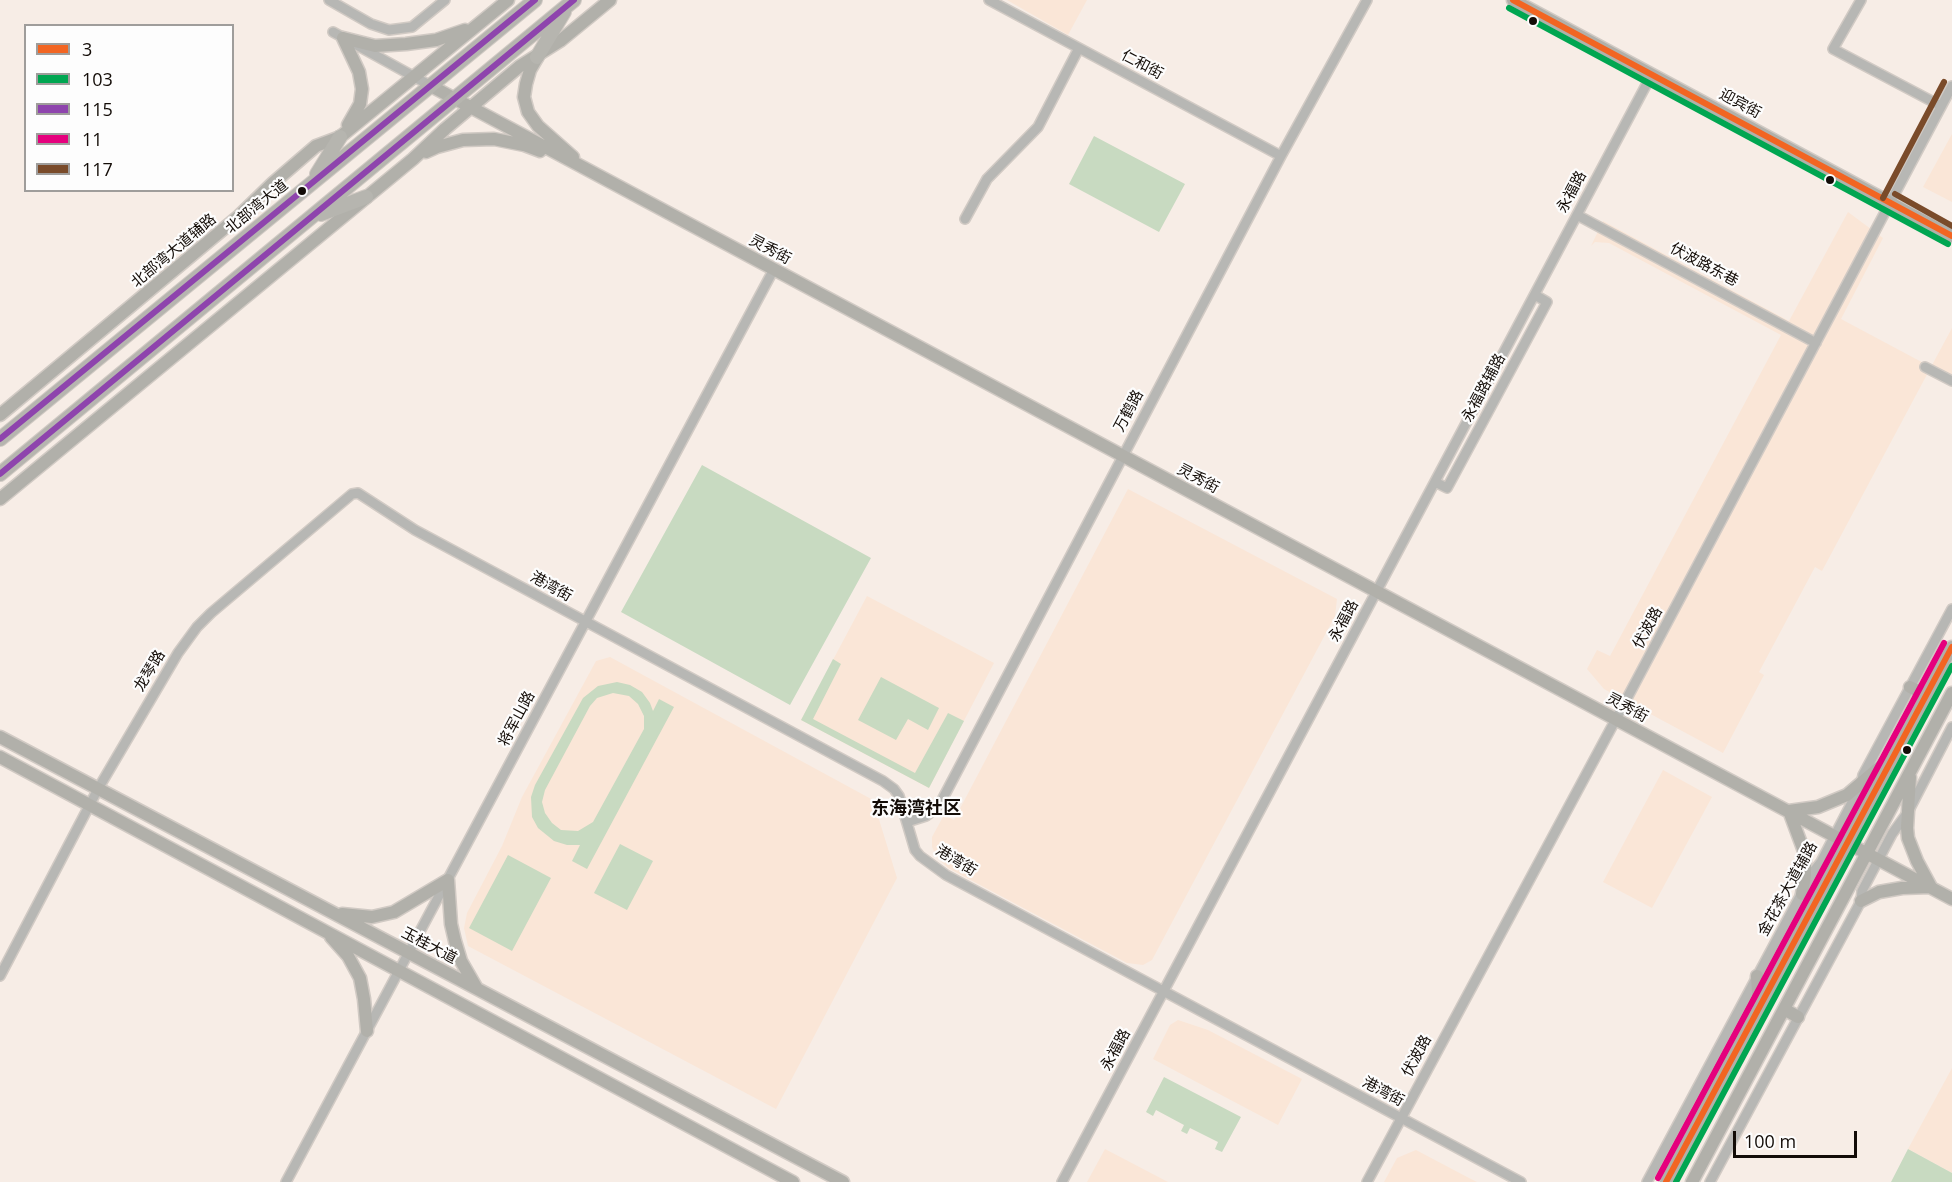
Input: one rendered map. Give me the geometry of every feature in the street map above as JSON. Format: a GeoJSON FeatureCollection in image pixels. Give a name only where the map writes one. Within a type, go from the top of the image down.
{"type":"FeatureCollection","features":[{"type":"Feature","properties":{"kind":"highway","name":"北部湾大道"},"geometry":{"type":"LineString","coordinates":[[0,440],[535,0]]}},
{"type":"Feature","properties":{"kind":"highway"},"geometry":{"type":"LineString","coordinates":[[537,57],[572,2]]}},
{"type":"Feature","properties":{"kind":"highway"},"geometry":{"type":"LineString","coordinates":[[0,474],[572,2]]}},
{"type":"Feature","properties":{"kind":"highway"},"geometry":{"type":"LineString","coordinates":[[311,184],[340,137]]}},
{"type":"Feature","properties":{"kind":"highway"},"geometry":{"type":"LineString","coordinates":[[308,219],[366,197]]}},
{"type":"Feature","properties":{"kind":"main road","name":"北部湾大道辅路"},"geometry":{"type":"LineString","coordinates":[[0,415],[239,216],[273,183],[316,147],[340,137],[508,0]]}},
{"type":"Feature","properties":{"kind":"main road"},"geometry":{"type":"LineString","coordinates":[[0,499],[413,159],[520,66],[560,41],[610,0]]}},
{"type":"Feature","properties":{"kind":"main road","name":"迎宾街"},"geometry":{"type":"LineString","coordinates":[[1513,0],[1952,236]]}},
{"type":"Feature","properties":{"kind":"main road"},"geometry":{"type":"LineString","coordinates":[[338,35],[375,46],[425,42],[460,32],[484,19]]}},
{"type":"Feature","properties":{"kind":"main road"},"geometry":{"type":"LineString","coordinates":[[338,35],[359,72],[362,89],[360,104],[340,137]]}},
{"type":"Feature","properties":{"kind":"main road"},"geometry":{"type":"LineString","coordinates":[[537,57],[526,84],[524,97],[528,112],[538,126],[586,169]]}},
{"type":"Feature","properties":{"kind":"main road","name":"灵秀街"},"geometry":{"type":"LineString","coordinates":[[431,86],[1952,899]]}},
{"type":"Feature","properties":{"kind":"main road"},"geometry":{"type":"LineString","coordinates":[[413,159],[437,147],[463,140],[494,139],[524,145],[586,169]]}},
{"type":"Feature","properties":{"kind":"main road"},"geometry":{"type":"LineString","coordinates":[[1666,1182],[1952,647]]}},
{"type":"Feature","properties":{"kind":"main road"},"geometry":{"type":"LineString","coordinates":[[1910,687],[1926,695]]}},
{"type":"Feature","properties":{"kind":"main road"},"geometry":{"type":"LineString","coordinates":[[1692,1182],[1911,771],[1947,715],[1952,693]]}},
{"type":"Feature","properties":{"kind":"main road","name":"玉桂大道"},"geometry":{"type":"LineString","coordinates":[[0,737],[843,1182]]}},
{"type":"Feature","properties":{"kind":"main road"},"geometry":{"type":"LineString","coordinates":[[1802,894],[1806,875],[1806,854],[1789,811],[1818,807],[1847,795],[1895,753]]}},
{"type":"Feature","properties":{"kind":"main road"},"geometry":{"type":"LineString","coordinates":[[0,757],[793,1182]]}},
{"type":"Feature","properties":{"kind":"main road"},"geometry":{"type":"LineString","coordinates":[[1861,901],[1879,892],[1931,887],[1908,838],[1911,771]]}},
{"type":"Feature","properties":{"kind":"main road"},"geometry":{"type":"LineString","coordinates":[[335,913],[372,917],[394,912],[448,880],[454,942],[461,961],[476,987]]}},
{"type":"Feature","properties":{"kind":"main road"},"geometry":{"type":"LineString","coordinates":[[327,932],[348,956],[360,978],[367,1031]]}},
{"type":"Feature","properties":{"kind":"main road"},"geometry":{"type":"LineString","coordinates":[[1757,976],[1759,1008]]}},
{"type":"Feature","properties":{"kind":"main road"},"geometry":{"type":"LineString","coordinates":[[1784,1009],[1798,1017]]}},
{"type":"Feature","properties":{"kind":"street"},"geometry":{"type":"LineString","coordinates":[[329,0],[371,24],[389,30],[412,27],[445,0]]}},
{"type":"Feature","properties":{"kind":"street","name":"仁和街"},"geometry":{"type":"LineString","coordinates":[[989,0],[1281,156]]}},
{"type":"Feature","properties":{"kind":"street","name":"万鹤路"},"geometry":{"type":"LineString","coordinates":[[907,822],[926,816],[942,800],[1281,156],[1367,0]]}},
{"type":"Feature","properties":{"kind":"street"},"geometry":{"type":"LineString","coordinates":[[1861,0],[1833,49],[1941,106]]}},
{"type":"Feature","properties":{"kind":"street"},"geometry":{"type":"LineString","coordinates":[[338,35],[431,86]]}},
{"type":"Feature","properties":{"kind":"street"},"geometry":{"type":"LineString","coordinates":[[965,219],[987,179],[1038,127],[1079,48]]}},
{"type":"Feature","properties":{"kind":"street","name":"永福路"},"geometry":{"type":"LineString","coordinates":[[1534,295],[1652,74]]}},
{"type":"Feature","properties":{"kind":"street","name":"伏波路"},"geometry":{"type":"LineString","coordinates":[[1367,1182],[1952,86]]}},
{"type":"Feature","properties":{"kind":"street","name":"伏波路东巷"},"geometry":{"type":"LineString","coordinates":[[1578,214],[1816,343]]}},
{"type":"Feature","properties":{"kind":"street","name":"将军山路"},"geometry":{"type":"LineString","coordinates":[[286,1182],[774,269]]}},
{"type":"Feature","properties":{"kind":"street","name":"永福路辅路"},"geometry":{"type":"LineString","coordinates":[[1435,482],[1447,488],[1546,302],[1534,295]]}},
{"type":"Feature","properties":{"kind":"street"},"geometry":{"type":"LineString","coordinates":[[1925,367],[1952,381]]}},
{"type":"Feature","properties":{"kind":"street","name":"永福路"},"geometry":{"type":"LineString","coordinates":[[1062,1182],[1435,482]]}},
{"type":"Feature","properties":{"kind":"street","name":"龙琴路"},"geometry":{"type":"LineString","coordinates":[[0,976],[98,789],[178,653],[197,627],[352,494],[358,493],[415,530]]}},
{"type":"Feature","properties":{"kind":"street","name":"港湾街"},"geometry":{"type":"LineString","coordinates":[[415,530],[883,781],[894,789],[898,796],[915,850],[926,862],[946,875],[1521,1182]]}},
{"type":"Feature","properties":{"kind":"street","name":"金花茶大道辅路"},"geometry":{"type":"LineString","coordinates":[[1647,1182],[1835,836],[1861,785],[1863,775],[1952,609]]}},
{"type":"Feature","properties":{"kind":"street"},"geometry":{"type":"LineString","coordinates":[[1710,1182],[1861,901],[1862,891],[1892,834],[1908,812],[1952,727]]}},
{"type":"Feature","properties":{"kind":"shaded area"},"geometry":{"type":"Polygon","coordinates":[[[1007,0],[1087,0],[1068,35],[1007,0]]]}},
{"type":"Feature","properties":{"kind":"shaded area"},"geometry":{"type":"Polygon","coordinates":[[[1952,134],[1952,202],[1923,187],[1952,134]]]}},
{"type":"Feature","properties":{"kind":"shaded area"},"geometry":{"type":"Polygon","coordinates":[[[1848,212],[1883,238],[1841,319],[1931,367],[1822,571],[1815,567],[1759,672],[1764,675],[1723,753],[1604,689],[1587,669],[1597,650],[1610,656],[1781,335],[1609,243],[1595,242],[1591,246],[1603,221],[1789,321],[1848,212]]]}},
{"type":"Feature","properties":{"kind":"shaded area"},"geometry":{"type":"Polygon","coordinates":[[[1952,328],[1952,378],[1931,367],[1952,328]]]}},
{"type":"Feature","properties":{"kind":"shaded area"},"geometry":{"type":"Polygon","coordinates":[[[1128,489],[1337,599],[1335,616],[1152,960],[1143,965],[1127,963],[948,868],[937,857],[932,847],[932,837],[944,815],[954,820],[1128,489]]]}},
{"type":"Feature","properties":{"kind":"shaded area"},"geometry":{"type":"Polygon","coordinates":[[[867,596],[994,663],[929,788],[801,720],[867,596]]]}},
{"type":"Feature","properties":{"kind":"shaded area"},"geometry":{"type":"Polygon","coordinates":[[[610,657],[873,800],[897,878],[776,1109],[468,946],[464,928],[467,913],[502,846],[522,797],[596,661],[610,657]]]}},
{"type":"Feature","properties":{"kind":"shaded area"},"geometry":{"type":"Polygon","coordinates":[[[1663,770],[1712,797],[1652,908],[1603,882],[1663,770]]]}},
{"type":"Feature","properties":{"kind":"shaded area"},"geometry":{"type":"Polygon","coordinates":[[[1178,1020],[1208,1030],[1302,1079],[1278,1125],[1153,1059],[1170,1025],[1178,1020]]]}},
{"type":"Feature","properties":{"kind":"shaded area"},"geometry":{"type":"Polygon","coordinates":[[[1952,1068],[1952,1173],[1908,1149],[1952,1068]]]}},
{"type":"Feature","properties":{"kind":"shaded area"},"geometry":{"type":"Polygon","coordinates":[[[1105,1149],[1168,1182],[1087,1182],[1105,1149]]]}},
{"type":"Feature","properties":{"kind":"shaded area"},"geometry":{"type":"Polygon","coordinates":[[[1416,1150],[1477,1182],[1384,1182],[1397,1158],[1416,1150]]]}},
{"type":"Feature","properties":{"kind":"green space"},"geometry":{"type":"Polygon","coordinates":[[[1094,136],[1185,184],[1159,232],[1069,184],[1094,136]]]}},
{"type":"Feature","properties":{"kind":"green space"},"geometry":{"type":"Polygon","coordinates":[[[702,465],[871,558],[790,705],[621,612],[702,465]]]}},
{"type":"Feature","properties":{"kind":"green space"},"geometry":{"type":"Polygon","coordinates":[[[833,659],[841,664],[813,719],[915,773],[948,713],[964,721],[929,788],[801,720],[833,659]]]}},
{"type":"Feature","properties":{"kind":"green space"},"geometry":{"type":"Polygon","coordinates":[[[881,677],[939,708],[928,730],[908,719],[896,740],[858,720],[881,677]]]}},
{"type":"Feature","properties":{"kind":"green space"},"geometry":{"type":"Polygon","coordinates":[[[617,682],[630,685],[642,692],[653,711],[659,699],[674,707],[587,869],[572,861],[580,845],[567,845],[554,841],[538,828],[532,817],[531,797],[535,785],[583,698],[598,686],[617,682]],[[613,693],[597,698],[590,706],[545,790],[542,802],[545,813],[561,830],[578,831],[593,822],[644,729],[644,716],[638,704],[629,696],[613,693]]]}},
{"type":"Feature","properties":{"kind":"green space"},"geometry":{"type":"Polygon","coordinates":[[[620,844],[653,861],[627,910],[594,893],[620,844]]]}},
{"type":"Feature","properties":{"kind":"green space"},"geometry":{"type":"Polygon","coordinates":[[[508,855],[551,878],[512,951],[469,928],[508,855]]]}},
{"type":"Feature","properties":{"kind":"green space"},"geometry":{"type":"Polygon","coordinates":[[[1164,1077],[1241,1117],[1222,1152],[1215,1149],[1218,1142],[1190,1128],[1187,1134],[1181,1131],[1184,1125],[1156,1110],[1153,1116],[1146,1112],[1164,1077]]]}},
{"type":"Feature","properties":{"kind":"green space"},"geometry":{"type":"Polygon","coordinates":[[[1908,1149],[1952,1173],[1952,1182],[1891,1182],[1908,1149]]]}},
{"type":"Feature","properties":{"kind":"transit line","name":"115"},"geometry":{"type":"LineString","coordinates":[[0,439],[535,0]]}},
{"type":"Feature","properties":{"kind":"transit line","name":"115"},"geometry":{"type":"LineString","coordinates":[[0,474],[574,0]]}},
{"type":"Feature","properties":{"kind":"transit line","name":"3"},"geometry":{"type":"LineString","coordinates":[[1513,0],[1952,236]]}},
{"type":"Feature","properties":{"kind":"transit line","name":"103"},"geometry":{"type":"LineString","coordinates":[[1509,8],[1948,244]]}},
{"type":"Feature","properties":{"kind":"transit line","name":"117"},"geometry":{"type":"LineString","coordinates":[[1883,198],[1944,82]]}},
{"type":"Feature","properties":{"kind":"transit line","name":"117"},"geometry":{"type":"LineString","coordinates":[[1895,194],[1952,226]]}},
{"type":"Feature","properties":{"kind":"transit line","name":"11"},"geometry":{"type":"LineString","coordinates":[[1658,1178],[1944,643]]}},
{"type":"Feature","properties":{"kind":"transit line","name":"3"},"geometry":{"type":"LineString","coordinates":[[1666,1182],[1952,647]]}},
{"type":"Feature","properties":{"kind":"transit line","name":"103"},"geometry":{"type":"LineString","coordinates":[[1676,1182],[1952,666]]}},
{"type":"Feature","properties":{"kind":"district","name":"东海湾社区"},"geometry":{"type":"Point","coordinates":[916,809]}}]}
